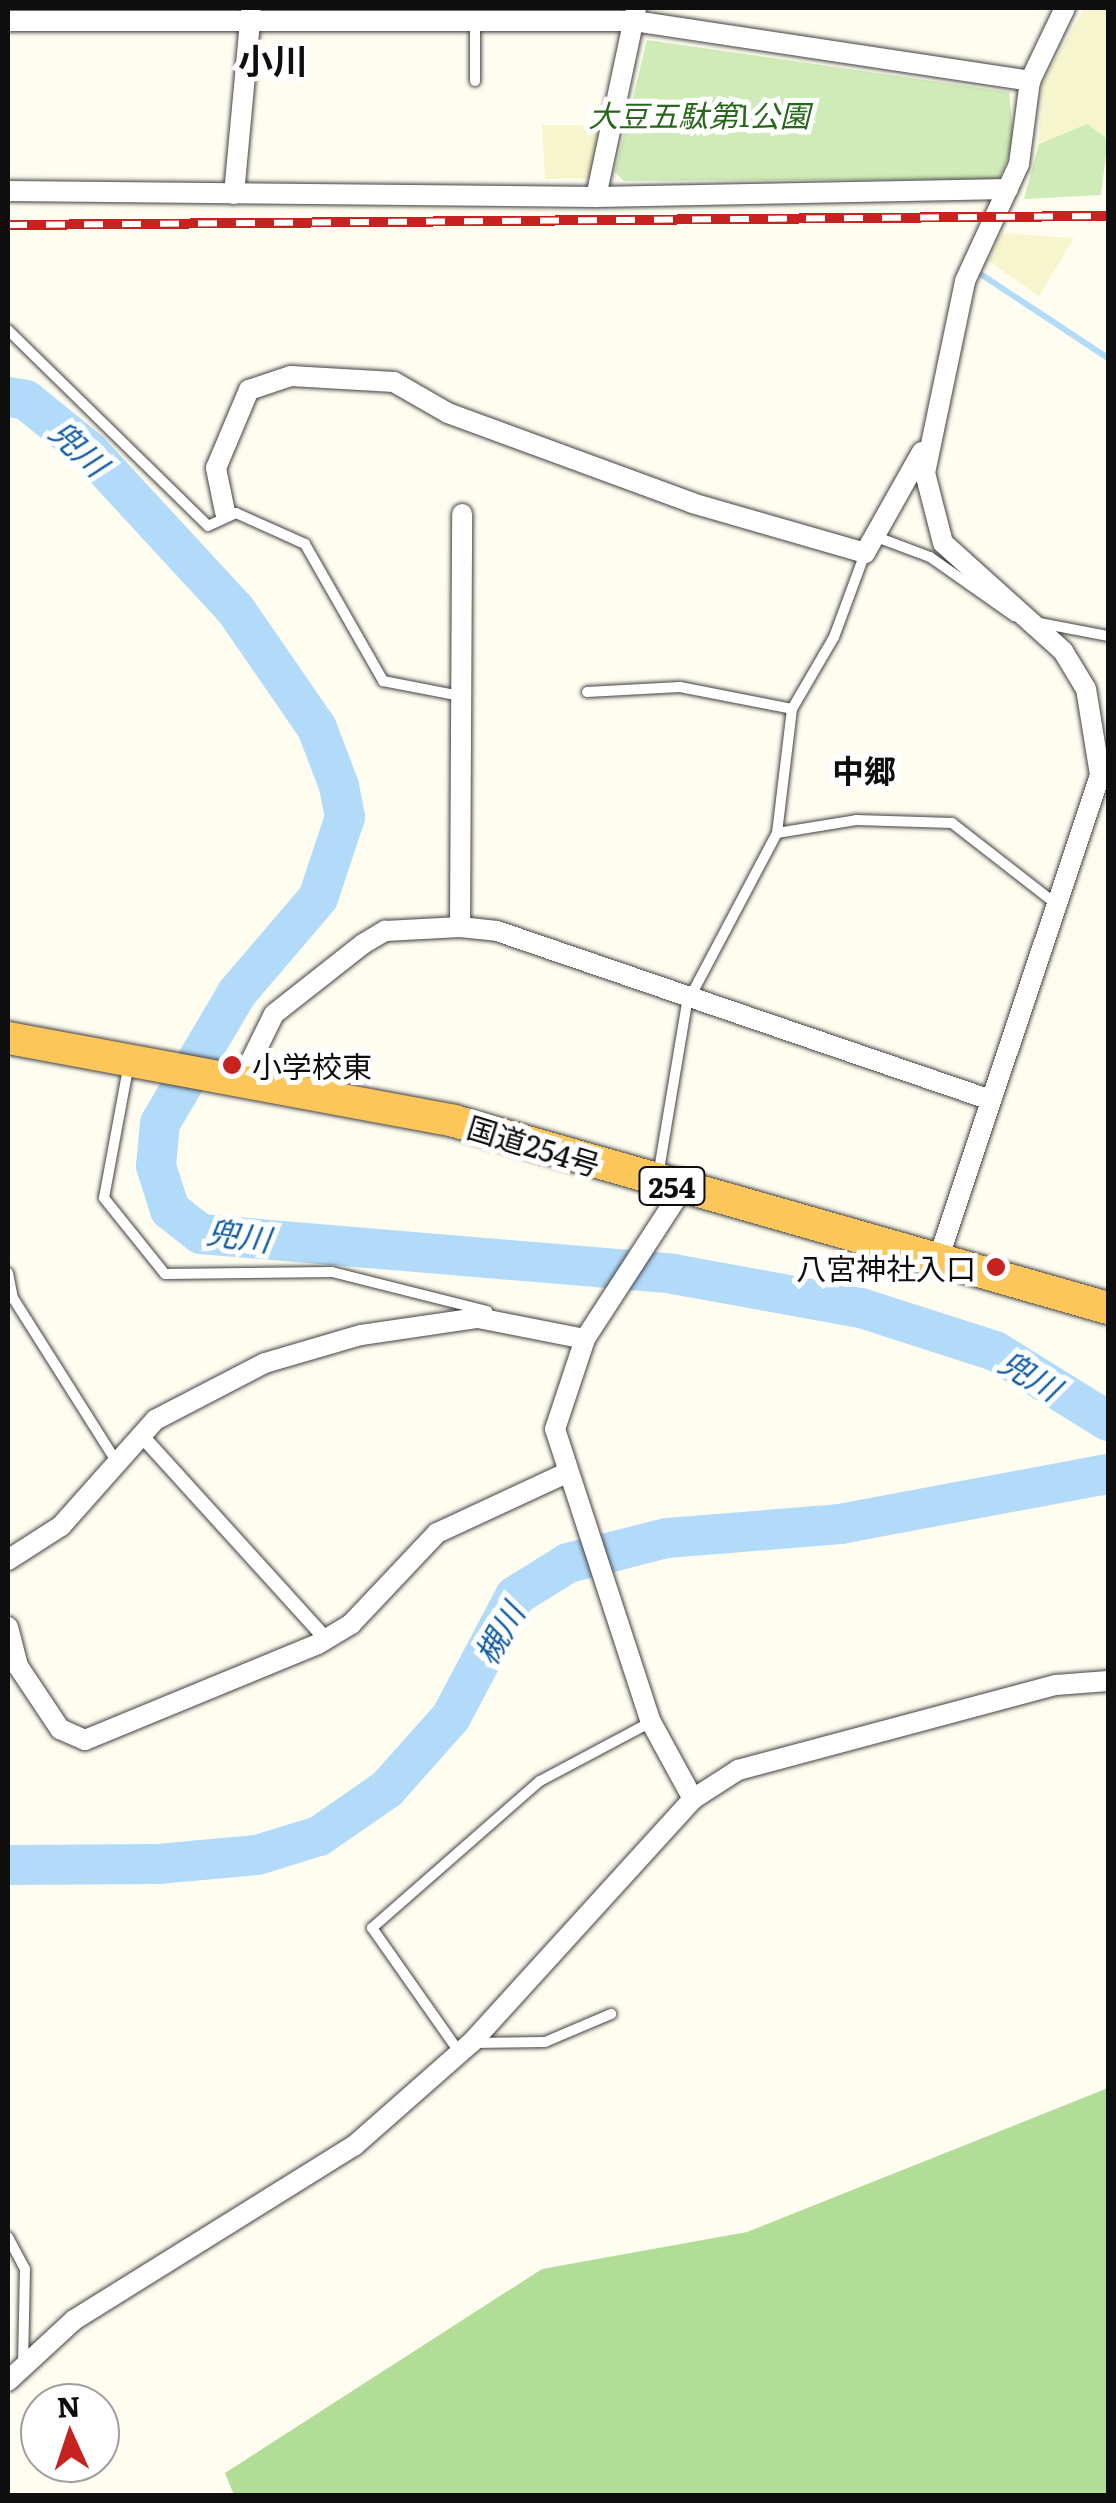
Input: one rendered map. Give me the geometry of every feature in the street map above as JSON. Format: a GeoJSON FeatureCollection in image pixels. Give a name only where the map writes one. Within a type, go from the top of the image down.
{"type":"FeatureCollection","features":[{"type":"Feature","properties":{"kind":"highway","name":"国道254号"},"geometry":{"type":"LineString","coordinates":[[8,1038],[137,1058],[454,1121],[1108,1308]]}},
{"type":"Feature","properties":{"kind":"street"},"geometry":{"type":"LineString","coordinates":[[938,1260],[1058,906],[1104,754],[1086,690],[1032,622],[943,543],[927,505],[926,446],[964,281],[1008,189],[1024,144],[1030,81],[1065,8]]}},
{"type":"Feature","properties":{"kind":"street"},"geometry":{"type":"LineString","coordinates":[[8,22],[251,14],[474,21],[635,14],[1030,81]]}},
{"type":"Feature","properties":{"kind":"street"},"geometry":{"type":"LineString","coordinates":[[234,194],[251,14]]}},
{"type":"Feature","properties":{"kind":"street"},"geometry":{"type":"LineString","coordinates":[[596,197],[635,14]]}},
{"type":"Feature","properties":{"kind":"street"},"geometry":{"type":"LineString","coordinates":[[8,192],[596,197],[1008,189]]}},
{"type":"Feature","properties":{"kind":"street"},"geometry":{"type":"LineString","coordinates":[[225,512],[216,468],[250,390],[290,376],[378,378],[692,503],[869,544],[926,446]]}},
{"type":"Feature","properties":{"kind":"street"},"geometry":{"type":"LineString","coordinates":[[460,927],[455,696],[462,514]]}},
{"type":"Feature","properties":{"kind":"street"},"geometry":{"type":"LineString","coordinates":[[237,1078],[274,1014],[363,944],[384,931],[460,927],[497,932],[687,1003],[991,1100]]}},
{"type":"Feature","properties":{"kind":"street"},"geometry":{"type":"LineString","coordinates":[[670,1185],[643,1251],[590,1332],[557,1410],[566,1479],[610,1609],[651,1722],[692,1799]]}},
{"type":"Feature","properties":{"kind":"street"},"geometry":{"type":"LineString","coordinates":[[8,1560],[61,1526],[141,1434],[206,1388],[312,1346],[478,1318],[523,1320],[590,1332]]}},
{"type":"Feature","properties":{"kind":"street"},"geometry":{"type":"LineString","coordinates":[[141,1434],[326,1639]]}},
{"type":"Feature","properties":{"kind":"street"},"geometry":{"type":"LineString","coordinates":[[8,1627],[18,1666],[60,1729],[84,1740],[326,1639],[436,1533],[566,1479]]}},
{"type":"Feature","properties":{"kind":"street"},"geometry":{"type":"LineString","coordinates":[[8,2381],[23,2363],[74,2320],[354,2146],[466,2048],[692,1799],[738,1770],[1056,1685],[1108,1681]]}},
{"type":"Feature","properties":{"kind":"lane"},"geometry":{"type":"LineString","coordinates":[[474,21],[475,81]]}},
{"type":"Feature","properties":{"kind":"lane"},"geometry":{"type":"LineString","coordinates":[[8,330],[208,526],[225,512],[284,526],[305,544],[383,681],[455,696]]}},
{"type":"Feature","properties":{"kind":"lane"},"geometry":{"type":"LineString","coordinates":[[670,1185],[687,1003],[777,833],[792,709],[834,637],[869,544],[930,556],[1032,622],[1108,636]]}},
{"type":"Feature","properties":{"kind":"lane"},"geometry":{"type":"LineString","coordinates":[[588,692],[680,687],[792,709]]}},
{"type":"Feature","properties":{"kind":"lane"},"geometry":{"type":"LineString","coordinates":[[777,833],[856,820],[952,823],[1058,906]]}},
{"type":"Feature","properties":{"kind":"lane"},"geometry":{"type":"LineString","coordinates":[[137,1058],[104,1198],[165,1274],[332,1272],[523,1320]]}},
{"type":"Feature","properties":{"kind":"lane"},"geometry":{"type":"LineString","coordinates":[[8,1273],[13,1298],[116,1462]]}},
{"type":"Feature","properties":{"kind":"lane"},"geometry":{"type":"LineString","coordinates":[[611,2014],[545,2042],[466,2048],[372,1928],[540,1781],[651,1722]]}},
{"type":"Feature","properties":{"kind":"lane"},"geometry":{"type":"LineString","coordinates":[[8,2237],[25,2269],[23,2363]]}},
{"type":"Feature","properties":{"kind":"green space"},"geometry":{"type":"Polygon","coordinates":[[[1084,8],[1108,10],[1108,139],[1087,124],[1039,144],[1042,84],[1084,8]]]}},
{"type":"Feature","properties":{"kind":"green space","name":"大豆五駄第1公園"},"geometry":{"type":"Polygon","coordinates":[[[647,40],[1009,92],[1014,143],[999,179],[624,181],[615,172],[647,40]]]}},
{"type":"Feature","properties":{"kind":"green space"},"geometry":{"type":"Polygon","coordinates":[[[1087,124],[1108,139],[1101,195],[1024,199],[1039,144],[1087,124]]]}},
{"type":"Feature","properties":{"kind":"green space"},"geometry":{"type":"Polygon","coordinates":[[[542,125],[602,125],[590,178],[545,179],[542,125]]]}},
{"type":"Feature","properties":{"kind":"green space"},"geometry":{"type":"Polygon","coordinates":[[[1002,233],[1074,238],[1039,296],[988,261],[1002,233]]]}},
{"type":"Feature","properties":{"kind":"green space"},"geometry":{"type":"Polygon","coordinates":[[[1108,2088],[1108,2495],[234,2495],[225,2473],[542,2269],[747,2232],[1108,2088]]]}},
{"type":"Feature","properties":{"kind":"waterway"},"geometry":{"type":"LineString","coordinates":[[982,275],[1108,358]]}},
{"type":"Feature","properties":{"kind":"waterway","name":"兜川"},"geometry":{"type":"LineString","coordinates":[[8,397],[26,400],[89,451],[235,609],[317,728],[339,786],[345,817],[318,898],[237,993],[160,1123],[156,1166],[170,1210],[201,1234],[673,1274],[861,1308],[995,1351],[1108,1421]]}},
{"type":"Feature","properties":{"kind":"waterway","name":"槻川"},"geometry":{"type":"LineString","coordinates":[[8,1865],[158,1864],[257,1855],[319,1836],[387,1789],[451,1717],[515,1596],[568,1563],[667,1538],[840,1524],[1108,1474]]}},
{"type":"Feature","properties":{"kind":"railway"},"geometry":{"type":"LineString","coordinates":[[8,225],[1108,216]]}},
{"type":"Feature","properties":{"kind":"place","name":"小学校東"},"geometry":{"type":"Point","coordinates":[232,1065]}},
{"type":"Feature","properties":{"kind":"place","name":"八宮神社入口"},"geometry":{"type":"Point","coordinates":[996,1267]}},
{"type":"Feature","properties":{"kind":"district","name":"小川"},"geometry":{"type":"Point","coordinates":[273,59]}},
{"type":"Feature","properties":{"kind":"district","name":"中郷"},"geometry":{"type":"Point","coordinates":[864,769]}}]}
